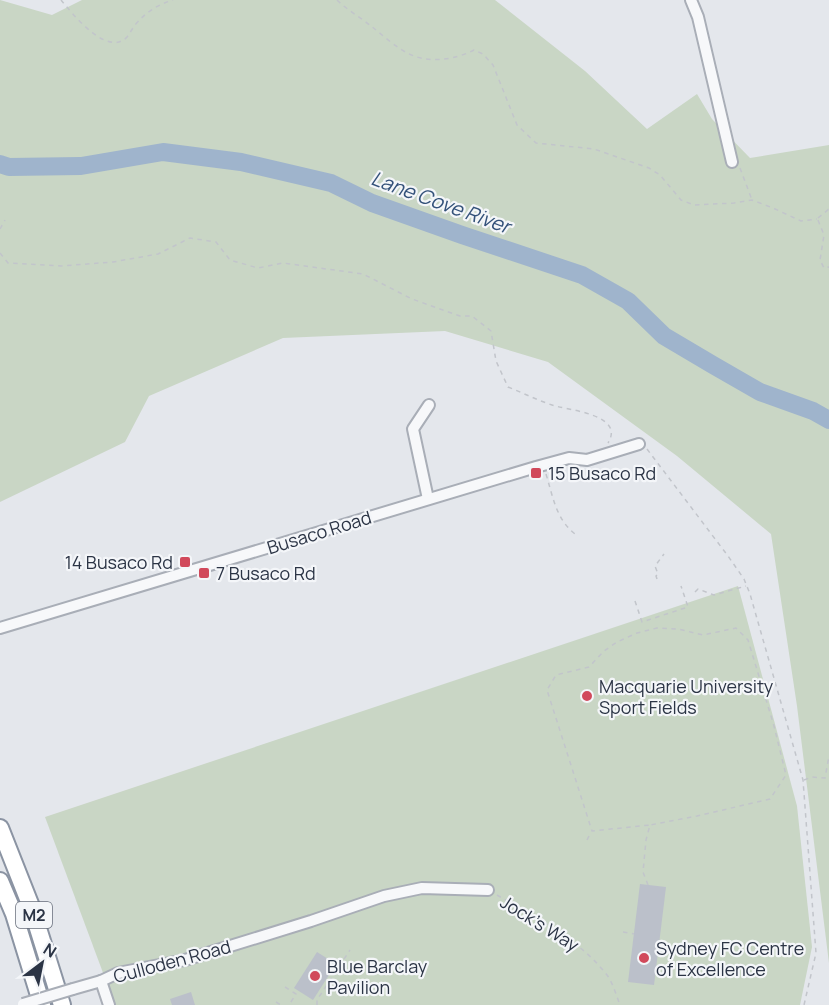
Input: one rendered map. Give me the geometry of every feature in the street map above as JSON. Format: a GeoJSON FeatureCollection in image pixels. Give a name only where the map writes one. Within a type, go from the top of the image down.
{"type":"FeatureCollection","features":[{"type":"Feature","properties":{"kind":"highway","name":"M2"},"geometry":{"type":"LineString","coordinates":[[0,828],[32,909],[62,1005]]}},
{"type":"Feature","properties":{"kind":"highway","name":"M2"},"geometry":{"type":"LineString","coordinates":[[0,881],[14,914],[42,1005]]}},
{"type":"Feature","properties":{"kind":"street"},"geometry":{"type":"LineString","coordinates":[[691,0],[698,17],[732,162]]}},
{"type":"Feature","properties":{"kind":"street"},"geometry":{"type":"LineString","coordinates":[[428,499],[413,429],[429,405]]}},
{"type":"Feature","properties":{"kind":"street","name":"Busaco Road"},"geometry":{"type":"LineString","coordinates":[[0,628],[536,466],[569,459],[587,460],[639,444]]}},
{"type":"Feature","properties":{"kind":"street","name":"Jock's Way"},"geometry":{"type":"LineString","coordinates":[[327,916],[384,896],[422,888],[488,890]]}},
{"type":"Feature","properties":{"kind":"street","name":"Culloden Road"},"geometry":{"type":"LineString","coordinates":[[20,1004],[101,981],[118,973],[185,960],[327,916]]}},
{"type":"Feature","properties":{"kind":"street"},"geometry":{"type":"LineString","coordinates":[[101,981],[109,1005]]}},
{"type":"Feature","properties":{"kind":"path"},"geometry":{"type":"LineString","coordinates":[[61,0],[84,26],[103,40],[115,42],[125,39],[149,10],[173,0]]}},
{"type":"Feature","properties":{"kind":"path"},"geometry":{"type":"LineString","coordinates":[[337,0],[413,56],[445,59],[463,56],[474,50],[483,54],[493,65],[517,125],[536,143],[594,149],[649,168],[660,175],[681,200],[694,205],[752,200],[801,221],[818,219],[829,209]]}},
{"type":"Feature","properties":{"kind":"path"},"geometry":{"type":"LineString","coordinates":[[732,162],[741,169],[752,200]]}},
{"type":"Feature","properties":{"kind":"path"},"geometry":{"type":"LineString","coordinates":[[818,219],[824,234],[820,260],[824,268],[829,267]]}},
{"type":"Feature","properties":{"kind":"path"},"geometry":{"type":"LineString","coordinates":[[0,229],[5,220]]}},
{"type":"Feature","properties":{"kind":"path"},"geometry":{"type":"LineString","coordinates":[[0,253],[8,263],[61,266],[113,262],[158,254],[190,238],[216,242],[230,260],[258,268],[283,263],[363,274],[412,299],[460,316],[472,316],[491,331],[496,361],[508,387],[559,408],[575,409],[601,419],[607,424],[611,435],[605,445]]}},
{"type":"Feature","properties":{"kind":"path"},"geometry":{"type":"LineString","coordinates":[[639,444],[644,445],[651,454],[728,556],[747,586],[803,780],[816,953],[804,1005]]}},
{"type":"Feature","properties":{"kind":"path"},"geometry":{"type":"LineString","coordinates":[[546,472],[559,516],[565,526],[575,534]]}},
{"type":"Feature","properties":{"kind":"path"},"geometry":{"type":"LineString","coordinates":[[657,579],[655,566],[664,554]]}},
{"type":"Feature","properties":{"kind":"path"},"geometry":{"type":"LineString","coordinates":[[635,601],[642,622],[688,607],[681,586]]}},
{"type":"Feature","properties":{"kind":"path"},"geometry":{"type":"LineString","coordinates":[[695,592],[698,589],[714,596],[747,586]]}},
{"type":"Feature","properties":{"kind":"path"},"geometry":{"type":"LineString","coordinates":[[587,840],[592,831],[547,690],[556,675],[589,667],[604,651],[637,633],[657,628],[678,629],[703,635],[736,628],[748,640],[786,775],[770,799],[651,825],[592,831]]}},
{"type":"Feature","properties":{"kind":"path"},"geometry":{"type":"LineString","coordinates":[[803,780],[812,777],[825,778],[829,756]]}},
{"type":"Feature","properties":{"kind":"path"},"geometry":{"type":"LineString","coordinates":[[648,885],[643,872],[646,840],[651,825]]}},
{"type":"Feature","properties":{"kind":"path","name":"Jock's Way"},"geometry":{"type":"LineString","coordinates":[[488,890],[549,926],[584,950],[608,977],[620,1005]]}},
{"type":"Feature","properties":{"kind":"path"},"geometry":{"type":"LineString","coordinates":[[623,932],[634,934]]}},
{"type":"Feature","properties":{"kind":"path"},"geometry":{"type":"LineString","coordinates":[[317,1005],[317,1000],[350,950]]}},
{"type":"Feature","properties":{"kind":"path"},"geometry":{"type":"LineString","coordinates":[[285,987],[296,994],[289,1005]]}},
{"type":"Feature","properties":{"kind":"path"},"geometry":{"type":"LineString","coordinates":[[276,1002],[281,1005]]}},
{"type":"Feature","properties":{"kind":"green space"},"geometry":{"type":"Polygon","coordinates":[[[0,0],[52,15],[82,0],[495,0],[585,71],[647,129],[697,94],[712,119],[750,158],[829,145],[829,963],[797,706],[771,534],[677,456],[548,362],[445,331],[283,338],[149,396],[125,442],[0,502],[0,0]]]}},
{"type":"Feature","properties":{"kind":"green space","name":"Macquarie University Sport Fields"},"geometry":{"type":"Polygon","coordinates":[[[738,586],[797,806],[812,947],[800,1005],[115,1005],[45,817],[738,586]]]}},
{"type":"Feature","properties":{"kind":"building","name":"Sydney FC Centre of Excellence"},"geometry":{"type":"Polygon","coordinates":[[[640,884],[666,887],[654,985],[628,982],[640,884]]]}},
{"type":"Feature","properties":{"kind":"building","name":"Blue Barclay Pavilion"},"geometry":{"type":"Polygon","coordinates":[[[317,952],[336,964],[313,1000],[294,988],[317,952]]]}},
{"type":"Feature","properties":{"kind":"building"},"geometry":{"type":"Polygon","coordinates":[[[191,992],[195,1005],[172,1005],[170,999],[191,992]]]}},
{"type":"Feature","properties":{"kind":"waterway","name":"Lane Cove River"},"geometry":{"type":"LineString","coordinates":[[0,164],[9,167],[81,166],[163,152],[241,162],[331,183],[372,203],[582,275],[628,301],[664,336],[713,365],[760,392],[813,411],[829,420]]}},
{"type":"Feature","properties":{"kind":"place","name":"15 Busaco Rd"},"geometry":{"type":"Point","coordinates":[536,473]}},
{"type":"Feature","properties":{"kind":"place","name":"14 Busaco Rd"},"geometry":{"type":"Point","coordinates":[185,562]}},
{"type":"Feature","properties":{"kind":"place","name":"7 Busaco Rd"},"geometry":{"type":"Point","coordinates":[204,573]}},
{"type":"Feature","properties":{"kind":"place","name":"Macquarie University Sport Fields"},"geometry":{"type":"Point","coordinates":[587,696]}},
{"type":"Feature","properties":{"kind":"place","name":"Sydney FC Centre of Excellence"},"geometry":{"type":"Point","coordinates":[644,958]}},
{"type":"Feature","properties":{"kind":"place","name":"Blue Barclay Pavilion"},"geometry":{"type":"Point","coordinates":[315,976]}}]}
